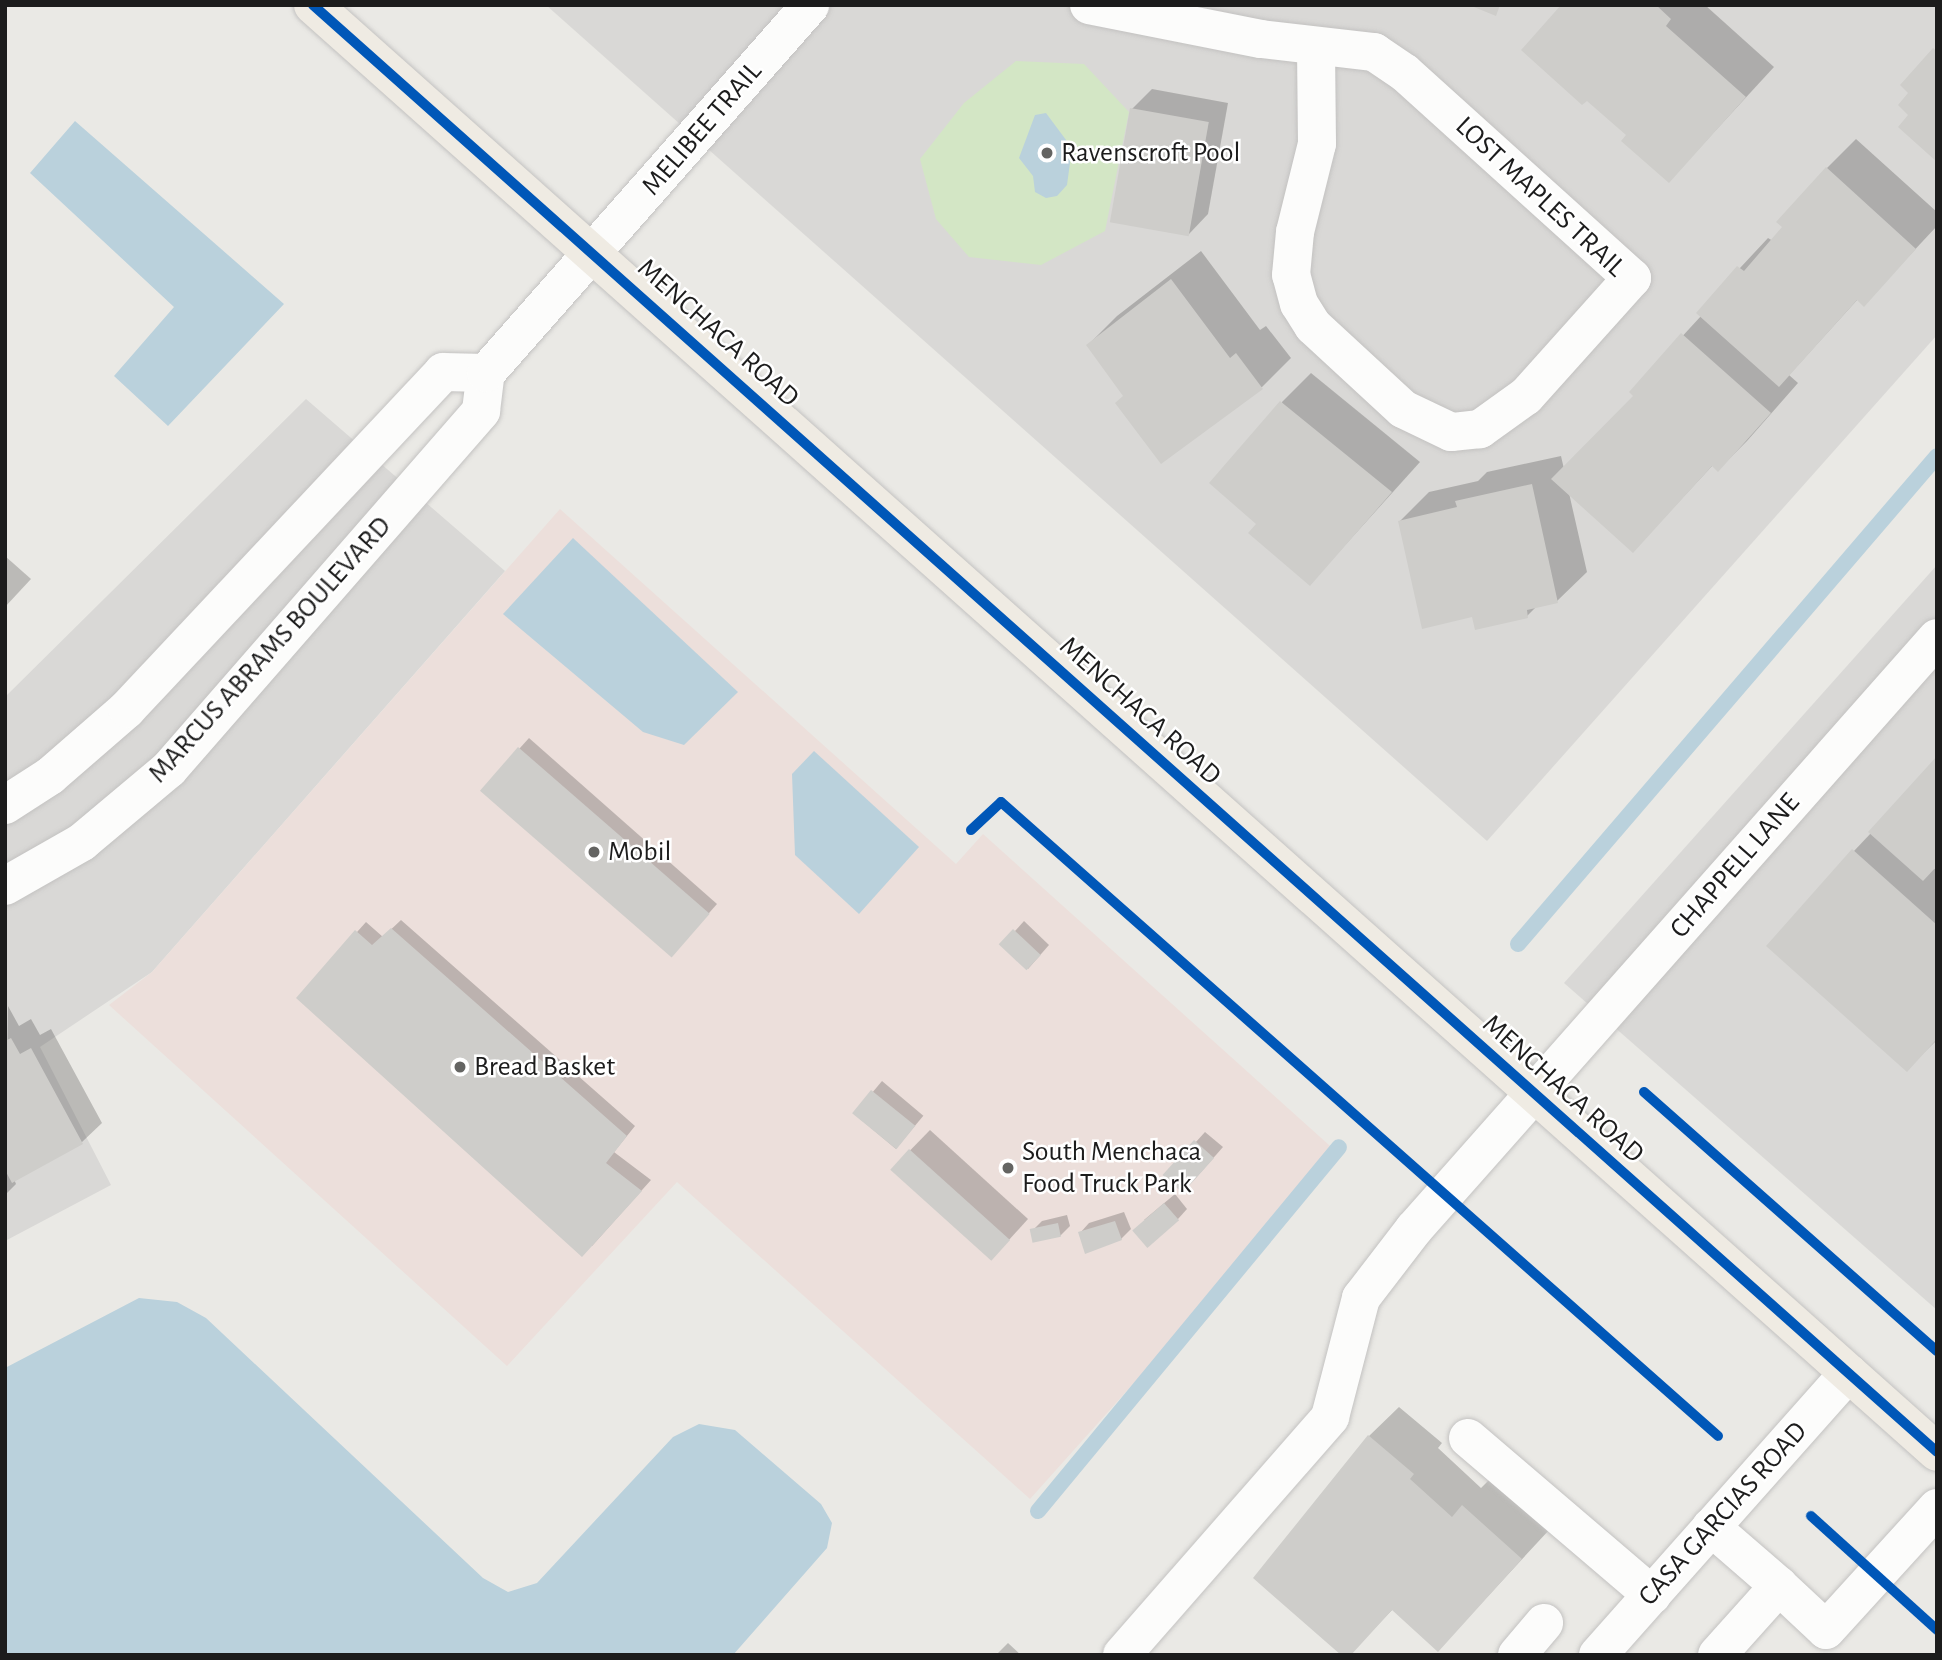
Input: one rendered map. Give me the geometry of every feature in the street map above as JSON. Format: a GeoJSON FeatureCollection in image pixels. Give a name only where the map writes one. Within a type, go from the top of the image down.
{"type":"FeatureCollection","features":[{"type":"Feature","properties":{"kind":"main road","name":"MENCHACA ROAD"},"geometry":{"type":"LineString","coordinates":[[313,5],[1937,1452]]}},
{"type":"Feature","properties":{"kind":"street","name":"MELIBEE TRAIL"},"geometry":{"type":"LineString","coordinates":[[593,253],[810,5]]}},
{"type":"Feature","properties":{"kind":"street","name":"LOST MAPLES TRAIL"},"geometry":{"type":"LineString","coordinates":[[1089,5],[1315,47],[1374,52],[1405,73],[1632,278],[1526,396],[1480,429],[1451,432],[1403,409],[1313,326],[1299,304],[1291,275],[1295,232],[1317,144],[1315,47]]}},
{"type":"Feature","properties":{"kind":"street"},"geometry":{"type":"LineString","coordinates":[[5,805],[50,776],[127,709],[443,372],[486,373],[593,253]]}},
{"type":"Feature","properties":{"kind":"street","name":"MARCUS ABRAMS BOULEVARD"},"geometry":{"type":"LineString","coordinates":[[5,886],[82,842],[170,769],[481,411],[486,373]]}},
{"type":"Feature","properties":{"kind":"street","name":"CHAPPELL LANE"},"geometry":{"type":"LineString","coordinates":[[1122,1655],[1330,1417],[1361,1298],[1414,1229],[1937,638]]}},
{"type":"Feature","properties":{"kind":"street","name":"CASA GARCIAS ROAD"},"geometry":{"type":"LineString","coordinates":[[1598,1655],[1848,1373]]}},
{"type":"Feature","properties":{"kind":"street"},"geometry":{"type":"LineString","coordinates":[[1468,1438],[1652,1595]]}},
{"type":"Feature","properties":{"kind":"street"},"geometry":{"type":"LineString","coordinates":[[1712,1527],[1826,1630],[1937,1508]]}},
{"type":"Feature","properties":{"kind":"street"},"geometry":{"type":"LineString","coordinates":[[1717,1655],[1779,1586]]}},
{"type":"Feature","properties":{"kind":"street"},"geometry":{"type":"LineString","coordinates":[[1517,1655],[1544,1623]]}},
{"type":"Feature","properties":{"kind":"shaded area"},"geometry":{"type":"Polygon","coordinates":[[[546,5],[1937,5],[1937,335],[1487,841],[546,5]]]}},
{"type":"Feature","properties":{"kind":"shaded area"},"geometry":{"type":"Polygon","coordinates":[[[306,399],[505,571],[152,972],[40,1047],[111,1185],[5,1241],[5,697],[306,399]]]}},
{"type":"Feature","properties":{"kind":"shaded area"},"geometry":{"type":"Polygon","coordinates":[[[560,509],[956,864],[983,834],[1339,1154],[1030,1499],[677,1182],[507,1366],[109,1005],[152,972],[560,509]]]}},
{"type":"Feature","properties":{"kind":"shaded area"},"geometry":{"type":"Polygon","coordinates":[[[1937,565],[1937,1310],[1564,983],[1937,565]]]}},
{"type":"Feature","properties":{"kind":"green space"},"geometry":{"type":"Polygon","coordinates":[[[1016,61],[1084,64],[1129,112],[1105,231],[1041,265],[969,257],[936,219],[920,159],[964,103],[1016,61]]]}},
{"type":"Feature","properties":{"kind":"water","name":"Ravenscroft Pool"},"geometry":{"type":"Polygon","coordinates":[[[1046,113],[1072,148],[1067,185],[1057,196],[1046,198],[1035,192],[1033,176],[1019,158],[1035,115],[1046,113]]]}},
{"type":"Feature","properties":{"kind":"water"},"geometry":{"type":"Polygon","coordinates":[[[75,121],[284,304],[168,426],[114,376],[174,307],[30,173],[75,121]]]}},
{"type":"Feature","properties":{"kind":"water"},"geometry":{"type":"Polygon","coordinates":[[[573,538],[738,692],[684,745],[643,732],[503,614],[573,538]]]}},
{"type":"Feature","properties":{"kind":"water"},"geometry":{"type":"Polygon","coordinates":[[[814,751],[919,847],[859,914],[795,855],[792,774],[814,751]]]}},
{"type":"Feature","properties":{"kind":"water"},"geometry":{"type":"Polygon","coordinates":[[[139,1298],[177,1302],[206,1318],[483,1578],[508,1592],[537,1583],[673,1437],[699,1424],[735,1430],[821,1504],[832,1523],[827,1548],[733,1655],[5,1655],[5,1368],[139,1298]]]}},
{"type":"Feature","properties":{"kind":"building"},"geometry":{"type":"Polygon","coordinates":[[[1469,5],[1500,5],[1496,16],[1469,5]]]}},
{"type":"Feature","properties":{"kind":"building"},"geometry":{"type":"Polygon","coordinates":[[[1561,5],[1656,5],[1671,19],[1666,26],[1746,97],[1669,183],[1621,141],[1626,135],[1587,101],[1582,105],[1521,50],[1561,5]]]}},
{"type":"Feature","properties":{"kind":"building"},"geometry":{"type":"Polygon","coordinates":[[[1933,48],[1937,51],[1937,162],[1898,127],[1908,115],[1898,105],[1908,93],[1900,85],[1933,48]]]}},
{"type":"Feature","properties":{"kind":"building"},"geometry":{"type":"Polygon","coordinates":[[[1130,108],[1209,122],[1189,236],[1110,222],[1130,108]]]}},
{"type":"Feature","properties":{"kind":"building"},"geometry":{"type":"Polygon","coordinates":[[[1826,167],[1916,249],[1864,307],[1857,300],[1779,387],[1696,313],[1737,266],[1744,271],[1782,227],[1776,222],[1826,167]]]}},
{"type":"Feature","properties":{"kind":"building"},"geometry":{"type":"Polygon","coordinates":[[[1171,279],[1230,358],[1236,353],[1263,389],[1161,464],[1115,403],[1123,396],[1086,345],[1171,279]]]}},
{"type":"Feature","properties":{"kind":"building"},"geometry":{"type":"Polygon","coordinates":[[[1681,333],[1771,413],[1718,472],[1712,466],[1633,553],[1551,479],[1633,396],[1629,392],[1681,333]]]}},
{"type":"Feature","properties":{"kind":"building"},"geometry":{"type":"Polygon","coordinates":[[[1280,401],[1392,492],[1310,586],[1248,533],[1256,524],[1209,483],[1280,401]]]}},
{"type":"Feature","properties":{"kind":"building"},"geometry":{"type":"Polygon","coordinates":[[[1532,484],[1558,603],[1527,610],[1528,618],[1475,630],[1472,617],[1422,629],[1398,521],[1457,507],[1455,501],[1532,484]]]}},
{"type":"Feature","properties":{"kind":"building","name":"Mobil"},"geometry":{"type":"Polygon","coordinates":[[[518,747],[710,914],[672,957],[480,791],[518,747]]]}},
{"type":"Feature","properties":{"kind":"building"},"geometry":{"type":"Polygon","coordinates":[[[1937,756],[1937,866],[1923,881],[1868,832],[1937,756]]]}},
{"type":"Feature","properties":{"kind":"building"},"geometry":{"type":"Polygon","coordinates":[[[1852,849],[1937,925],[1937,1039],[1907,1072],[1766,946],[1852,849]]]}},
{"type":"Feature","properties":{"kind":"building","name":"Bread Basket"},"geometry":{"type":"Polygon","coordinates":[[[391,928],[627,1136],[606,1163],[642,1191],[582,1257],[296,998],[355,930],[372,945],[391,928]]]}},
{"type":"Feature","properties":{"kind":"building"},"geometry":{"type":"Polygon","coordinates":[[[1013,929],[1041,955],[1026,970],[999,944],[1013,929]]]}},
{"type":"Feature","properties":{"kind":"building"},"geometry":{"type":"Polygon","coordinates":[[[11,1038],[20,1054],[31,1048],[83,1144],[12,1183],[5,1170],[5,1041],[11,1038]]]}},
{"type":"Feature","properties":{"kind":"building"},"geometry":{"type":"Polygon","coordinates":[[[871,1090],[915,1126],[896,1149],[852,1113],[871,1090]]]}},
{"type":"Feature","properties":{"kind":"building"},"geometry":{"type":"Polygon","coordinates":[[[1194,1140],[1214,1158],[1183,1193],[1163,1175],[1194,1140]]]}},
{"type":"Feature","properties":{"kind":"building"},"geometry":{"type":"Polygon","coordinates":[[[909,1149],[1010,1240],[991,1261],[890,1170],[909,1149]]]}},
{"type":"Feature","properties":{"kind":"building"},"geometry":{"type":"Polygon","coordinates":[[[1164,1203],[1179,1220],[1147,1248],[1132,1231],[1164,1203]]]}},
{"type":"Feature","properties":{"kind":"building"},"geometry":{"type":"Polygon","coordinates":[[[1115,1221],[1122,1240],[1085,1254],[1078,1232],[1115,1221]]]}},
{"type":"Feature","properties":{"kind":"building"},"geometry":{"type":"Polygon","coordinates":[[[1058,1223],[1061,1237],[1033,1243],[1030,1229],[1058,1223]]]}},
{"type":"Feature","properties":{"kind":"building"},"geometry":{"type":"Polygon","coordinates":[[[1368,1435],[1414,1474],[1410,1479],[1452,1517],[1462,1505],[1522,1559],[1438,1652],[1392,1610],[1351,1655],[1341,1655],[1253,1578],[1368,1435]]]}},
{"type":"Feature","properties":{"kind":"waterway"},"geometry":{"type":"LineString","coordinates":[[1518,944],[1937,456]]}},
{"type":"Feature","properties":{"kind":"waterway"},"geometry":{"type":"LineString","coordinates":[[1038,1511],[1339,1147]]}},
{"type":"Feature","properties":{"kind":"cycle path"},"geometry":{"type":"LineString","coordinates":[[313,5],[1937,1452]]}},
{"type":"Feature","properties":{"kind":"cycle path"},"geometry":{"type":"LineString","coordinates":[[971,830],[1001,802],[1718,1436]]}},
{"type":"Feature","properties":{"kind":"cycle path"},"geometry":{"type":"LineString","coordinates":[[1644,1092],[1937,1351]]}},
{"type":"Feature","properties":{"kind":"cycle path"},"geometry":{"type":"LineString","coordinates":[[1811,1516],[1937,1630]]}},
{"type":"Feature","properties":{"kind":"place","name":"Ravenscroft Pool"},"geometry":{"type":"Point","coordinates":[1047,153]}},
{"type":"Feature","properties":{"kind":"place","name":"Mobil"},"geometry":{"type":"Point","coordinates":[594,852]}},
{"type":"Feature","properties":{"kind":"place","name":"Bread Basket"},"geometry":{"type":"Point","coordinates":[460,1067]}},
{"type":"Feature","properties":{"kind":"place","name":"South Menchaca Food Truck Park"},"geometry":{"type":"Point","coordinates":[1008,1168]}}]}
